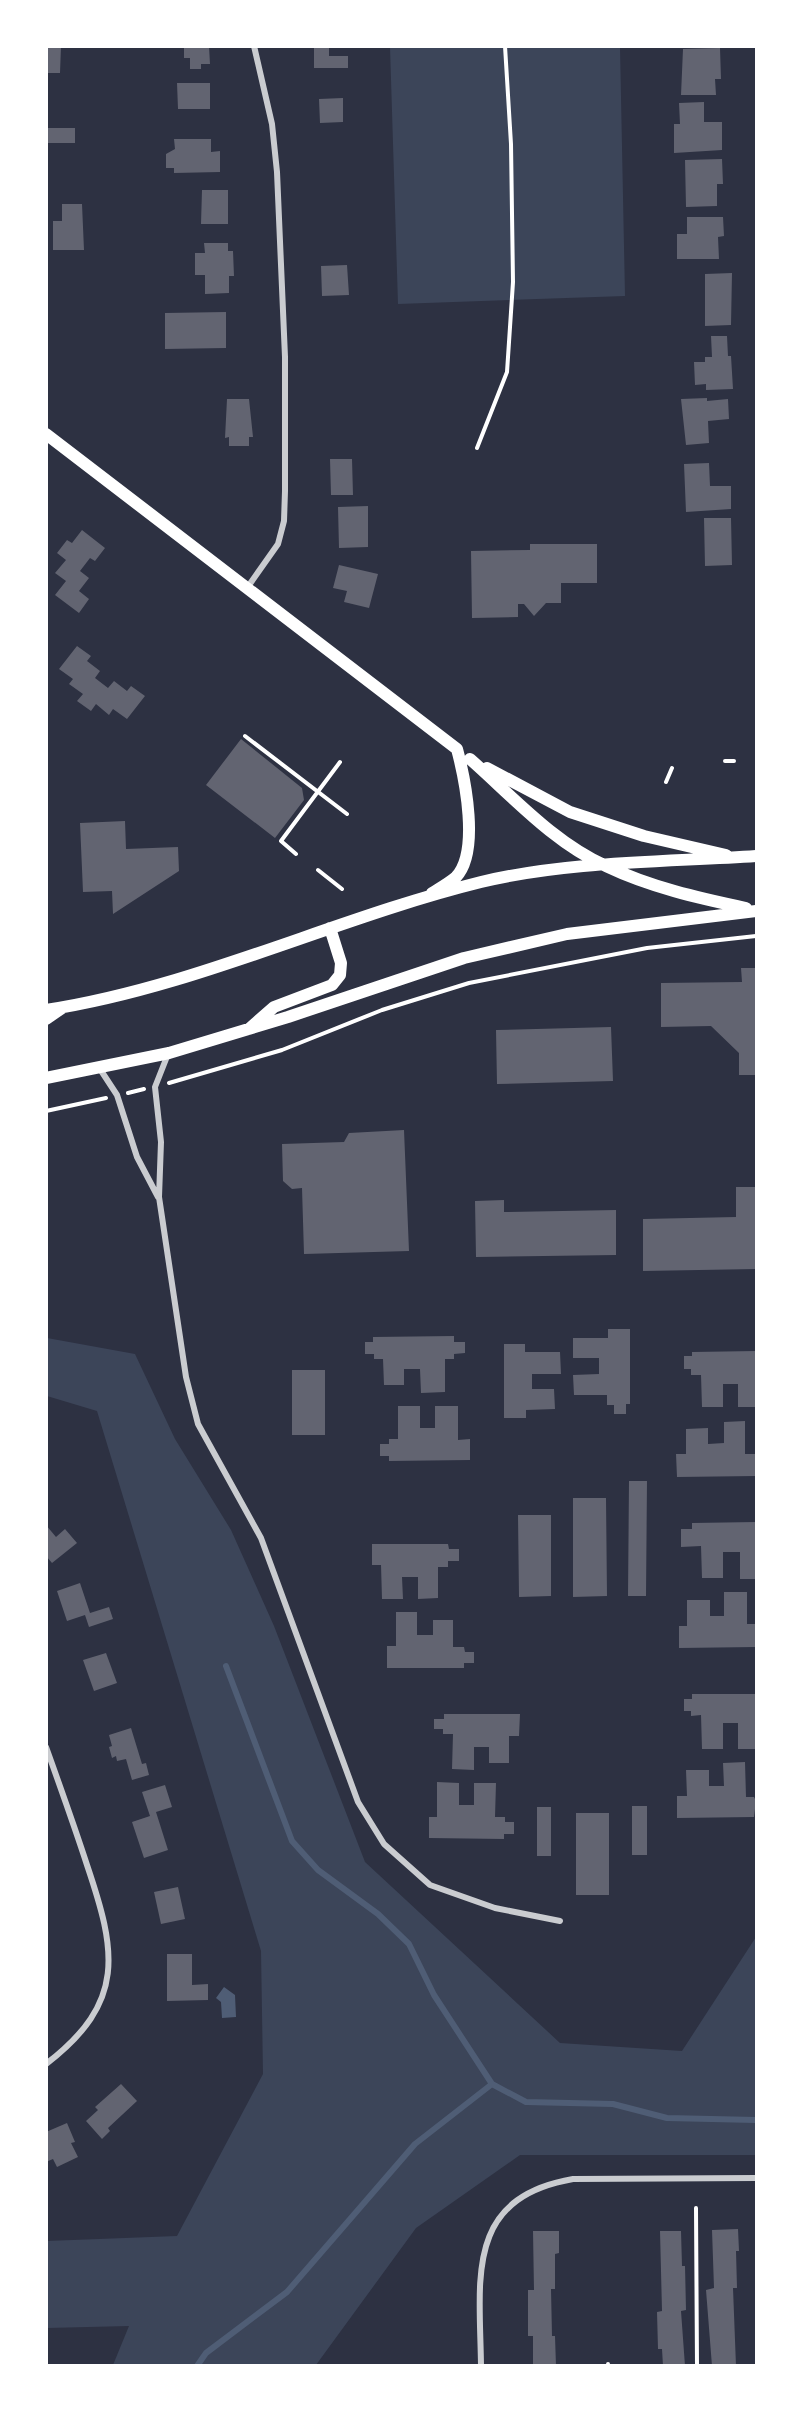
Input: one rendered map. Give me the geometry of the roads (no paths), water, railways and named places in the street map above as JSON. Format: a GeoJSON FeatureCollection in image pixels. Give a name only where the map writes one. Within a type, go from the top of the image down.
{"type":"FeatureCollection","features":[{"type":"Feature","properties":{"kind":"main road"},"geometry":{"type":"LineString","coordinates":[[46,434],[457,749],[466,788],[467,850],[456,876],[424,898]]}},
{"type":"Feature","properties":{"kind":"main road"},"geometry":{"type":"LineString","coordinates":[[739,857],[644,836],[570,812],[470,759],[557,836],[604,866],[659,886],[756,911]]}},
{"type":"Feature","properties":{"kind":"main road"},"geometry":{"type":"LineString","coordinates":[[46,1010],[125,994],[184,977],[424,898],[483,882],[604,866],[756,856]]}},
{"type":"Feature","properties":{"kind":"main road"},"geometry":{"type":"LineString","coordinates":[[46,1078],[100,1069],[169,1053],[248,1030],[464,958],[510,947],[567,934],[756,911]]}},
{"type":"Feature","properties":{"kind":"main road"},"geometry":{"type":"LineString","coordinates":[[248,1030],[274,1007],[332,985],[340,975],[341,963],[330,928]]}},
{"type":"Feature","properties":{"kind":"main road"},"geometry":{"type":"LineString","coordinates":[[46,1020],[63,1007]]}},
{"type":"Feature","properties":{"kind":"street"},"geometry":{"type":"LineString","coordinates":[[247,588],[278,544],[284,521],[285,491],[285,357],[278,172],[272,124],[254,46]]}},
{"type":"Feature","properties":{"kind":"street"},"geometry":{"type":"LineString","coordinates":[[169,1053],[155,1087],[161,1142],[159,1197],[186,1377],[198,1424],[261,1538],[358,1802],[384,1844],[430,1885],[495,1908],[560,1921]]}},
{"type":"Feature","properties":{"kind":"street"},"geometry":{"type":"LineString","coordinates":[[100,1069],[117,1095],[137,1157],[159,1197]]}},
{"type":"Feature","properties":{"kind":"street"},"geometry":{"type":"LineString","coordinates":[[46,1747],[101,1907],[109,1938],[109,1967],[102,1997],[92,2021],[66,2049],[46,2064]]}},
{"type":"Feature","properties":{"kind":"street"},"geometry":{"type":"LineString","coordinates":[[481,2366],[480,2272],[486,2243],[496,2222],[514,2201],[543,2184],[573,2179],[756,2178]]}},
{"type":"Feature","properties":{"kind":"waterway"},"geometry":{"type":"LineString","coordinates":[[226,1666],[292,1841],[318,1870],[378,1914],[409,1944],[434,1995],[492,2084],[526,2102],[613,2104],[667,2118],[756,2120]]}},
{"type":"Feature","properties":{"kind":"waterway"},"geometry":{"type":"LineString","coordinates":[[197,2366],[206,2353],[287,2292],[415,2144],[492,2084]]}}]}
